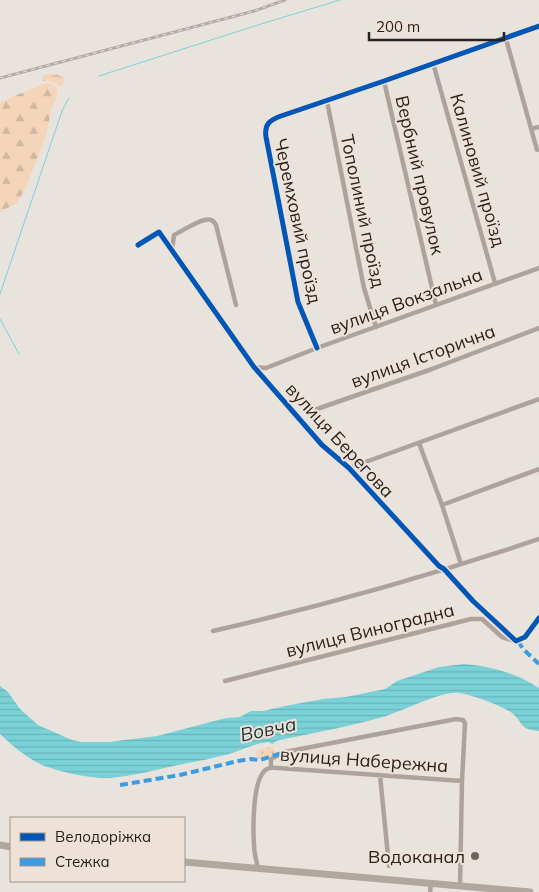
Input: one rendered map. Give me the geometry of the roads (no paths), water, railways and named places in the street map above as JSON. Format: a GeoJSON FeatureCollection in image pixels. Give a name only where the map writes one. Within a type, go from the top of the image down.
{"type":"FeatureCollection","features":[{"type":"Feature","properties":{"kind":"highway"},"geometry":{"type":"LineString","coordinates":[[185,862],[460,886],[479,890],[530,892]]}},
{"type":"Feature","properties":{"kind":"street"},"geometry":{"type":"LineString","coordinates":[[327,100],[539,26]]}},
{"type":"Feature","properties":{"kind":"street"},"geometry":{"type":"LineString","coordinates":[[506,39],[537,150]]}},
{"type":"Feature","properties":{"kind":"street","name":"Калиновий проїзд"},"geometry":{"type":"LineString","coordinates":[[433,64],[496,283]]}},
{"type":"Feature","properties":{"kind":"street","name":"Вербний провулок"},"geometry":{"type":"LineString","coordinates":[[384,81],[436,305]]}},
{"type":"Feature","properties":{"kind":"street","name":"Черемховий проїзд"},"geometry":{"type":"LineString","coordinates":[[316,348],[298,302],[266,136],[266,127],[268,122],[273,119],[327,100]]}},
{"type":"Feature","properties":{"kind":"street","name":"Тополиний проїзд"},"geometry":{"type":"LineString","coordinates":[[327,100],[364,288],[376,327]]}},
{"type":"Feature","properties":{"kind":"street"},"geometry":{"type":"LineString","coordinates":[[530,129],[539,126]]}},
{"type":"Feature","properties":{"kind":"street"},"geometry":{"type":"LineString","coordinates":[[172,250],[174,235],[208,219],[213,220],[216,225],[236,305]]}},
{"type":"Feature","properties":{"kind":"street","name":"вулиця Берегова"},"geometry":{"type":"LineString","coordinates":[[138,245],[159,232],[254,367],[322,445],[349,468],[473,602],[516,641]]}},
{"type":"Feature","properties":{"kind":"street","name":"вулиця Вокзальна"},"geometry":{"type":"LineString","coordinates":[[254,367],[266,368],[316,348],[539,268]]}},
{"type":"Feature","properties":{"kind":"street","name":"вулиця Історична"},"geometry":{"type":"LineString","coordinates":[[317,409],[432,369],[539,328]]}},
{"type":"Feature","properties":{"kind":"street"},"geometry":{"type":"LineString","coordinates":[[349,468],[539,399]]}},
{"type":"Feature","properties":{"kind":"street"},"geometry":{"type":"LineString","coordinates":[[419,443],[461,564]]}},
{"type":"Feature","properties":{"kind":"street"},"geometry":{"type":"LineString","coordinates":[[442,505],[539,469]]}},
{"type":"Feature","properties":{"kind":"street","name":"вулиця Виноградна"},"geometry":{"type":"LineString","coordinates":[[212,631],[370,592],[539,539]]}},
{"type":"Feature","properties":{"kind":"street","name":"вулиця Виноградна"},"geometry":{"type":"LineString","coordinates":[[225,681],[471,618],[482,619],[502,637],[516,641]]}},
{"type":"Feature","properties":{"kind":"street"},"geometry":{"type":"LineString","coordinates":[[516,641],[525,638],[539,618]]}},
{"type":"Feature","properties":{"kind":"street"},"geometry":{"type":"LineString","coordinates":[[271,768],[271,759],[285,752],[460,719],[463,720],[465,724],[460,886]]}},
{"type":"Feature","properties":{"kind":"street","name":"вулиця Набережна"},"geometry":{"type":"LineString","coordinates":[[258,868],[254,846],[255,799],[259,780],[265,770],[271,768],[462,781]]}},
{"type":"Feature","properties":{"kind":"street"},"geometry":{"type":"LineString","coordinates":[[380,775],[389,866]]}},
{"type":"Feature","properties":{"kind":"street"},"geometry":{"type":"LineString","coordinates":[[430,892],[431,884]]}},
{"type":"Feature","properties":{"kind":"water","name":"Вовча"},"geometry":{"type":"Polygon","coordinates":[[[464,664],[484,666],[503,671],[539,688],[539,731],[527,728],[509,711],[485,700],[459,693],[451,693],[370,721],[276,741],[272,744],[269,742],[259,744],[229,754],[110,778],[72,774],[43,765],[22,753],[0,734],[0,686],[8,692],[20,709],[38,725],[72,740],[109,742],[157,736],[226,718],[240,717],[251,711],[263,711],[385,689],[397,681],[439,667],[464,664]]]}},
{"type":"Feature","properties":{"kind":"waterway"},"geometry":{"type":"LineString","coordinates":[[99,76],[340,0]]}},
{"type":"Feature","properties":{"kind":"waterway"},"geometry":{"type":"LineString","coordinates":[[0,294],[62,111],[69,98]]}},
{"type":"Feature","properties":{"kind":"waterway"},"geometry":{"type":"LineString","coordinates":[[0,319],[19,354]]}},
{"type":"Feature","properties":{"kind":"railway"},"geometry":{"type":"LineString","coordinates":[[0,78],[254,11],[285,0]]}},
{"type":"Feature","properties":{"kind":"place","name":"Водоканал"},"geometry":{"type":"Point","coordinates":[475,856]}}]}
